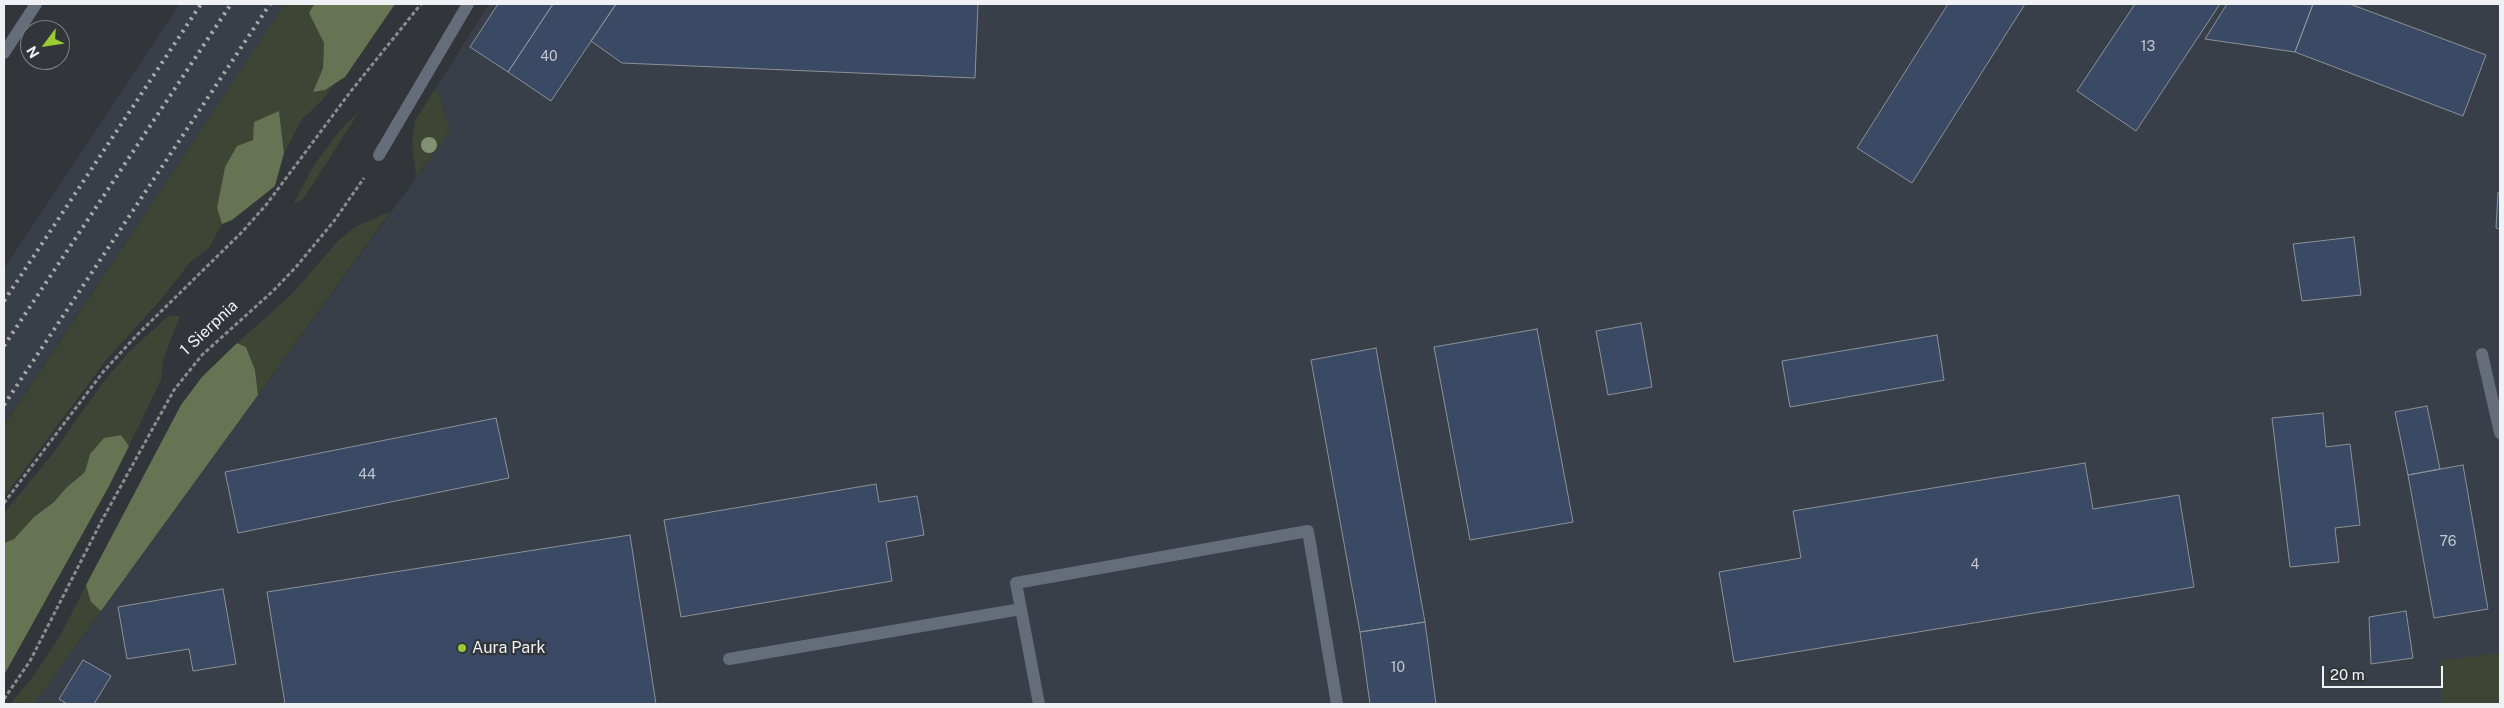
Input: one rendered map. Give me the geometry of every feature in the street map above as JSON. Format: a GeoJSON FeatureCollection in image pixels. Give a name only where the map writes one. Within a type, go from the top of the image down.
{"type":"FeatureCollection","features":[{"type":"Feature","properties":{"kind":"lane"},"geometry":{"type":"LineString","coordinates":[[4,53],[36,4]]}},
{"type":"Feature","properties":{"kind":"lane"},"geometry":{"type":"LineString","coordinates":[[379,155],[468,4]]}},
{"type":"Feature","properties":{"kind":"lane"},"geometry":{"type":"LineString","coordinates":[[2482,354],[2500,433]]}},
{"type":"Feature","properties":{"kind":"lane"},"geometry":{"type":"LineString","coordinates":[[1039,704],[1016,584],[1308,531],[1337,704]]}},
{"type":"Feature","properties":{"kind":"lane"},"geometry":{"type":"LineString","coordinates":[[729,659],[1021,609]]}},
{"type":"Feature","properties":{"kind":"path"},"geometry":{"type":"LineString","coordinates":[[4,503],[103,372],[136,335],[242,232],[266,205],[351,91],[421,4]]}},
{"type":"Feature","properties":{"kind":"path","name":"1 Sierpnia"},"geometry":{"type":"LineString","coordinates":[[4,699],[30,661],[101,522],[174,390],[202,355],[274,291],[296,267],[334,221],[379,155]]}},
{"type":"Feature","properties":{"kind":"shaded area"},"geometry":{"type":"Polygon","coordinates":[[[180,4],[285,4],[4,424],[4,269],[180,4]]]}},
{"type":"Feature","properties":{"kind":"shaded area"},"geometry":{"type":"Polygon","coordinates":[[[489,4],[2500,4],[2500,704],[34,704],[450,131],[436,88],[489,4]]]}},
{"type":"Feature","properties":{"kind":"green space"},"geometry":{"type":"Polygon","coordinates":[[[285,4],[314,4],[309,13],[324,43],[323,68],[313,92],[325,90],[334,84],[322,101],[302,119],[284,153],[279,111],[225,167],[217,208],[222,224],[209,248],[191,261],[164,296],[107,359],[4,497],[4,425],[285,4]]]}},
{"type":"Feature","properties":{"kind":"green space"},"geometry":{"type":"Polygon","coordinates":[[[314,4],[395,4],[345,77],[325,90],[313,92],[323,68],[324,43],[309,13],[314,4]]]}},
{"type":"Feature","properties":{"kind":"green space"},"geometry":{"type":"Polygon","coordinates":[[[436,88],[450,131],[416,177],[412,141],[415,121],[436,88]]]}},
{"type":"Feature","properties":{"kind":"green space"},"geometry":{"type":"Polygon","coordinates":[[[279,111],[284,153],[275,186],[232,220],[222,224],[217,208],[225,167],[237,146],[253,140],[254,122],[279,111]]]}},
{"type":"Feature","properties":{"kind":"green space"},"geometry":{"type":"Polygon","coordinates":[[[359,112],[304,198],[293,205],[314,165],[341,129],[359,112]]]}},
{"type":"Feature","properties":{"kind":"green space"},"geometry":{"type":"Polygon","coordinates":[[[391,211],[258,395],[255,370],[246,347],[237,343],[290,296],[338,241],[355,227],[391,211]]]}},
{"type":"Feature","properties":{"kind":"green space"},"geometry":{"type":"Polygon","coordinates":[[[168,316],[180,316],[163,360],[161,380],[129,446],[120,435],[90,454],[85,472],[66,488],[54,502],[34,517],[14,539],[4,543],[4,513],[51,456],[101,385],[128,353],[168,316]]]}},
{"type":"Feature","properties":{"kind":"green space"},"geometry":{"type":"Polygon","coordinates":[[[237,343],[246,347],[255,370],[258,395],[101,611],[91,602],[86,585],[181,405],[202,377],[237,343]]]}},
{"type":"Feature","properties":{"kind":"green space"},"geometry":{"type":"Polygon","coordinates":[[[121,435],[129,446],[108,488],[4,675],[4,543],[14,539],[34,517],[54,502],[66,488],[85,472],[90,454],[104,438],[121,435]]]}},
{"type":"Feature","properties":{"kind":"green space"},"geometry":{"type":"Polygon","coordinates":[[[86,585],[91,602],[101,611],[34,704],[10,704],[32,678],[60,636],[86,585]]]}},
{"type":"Feature","properties":{"kind":"green space"},"geometry":{"type":"Polygon","coordinates":[[[2500,653],[2500,704],[2441,704],[2440,661],[2500,653]]]}},
{"type":"Feature","properties":{"kind":"building"},"geometry":{"type":"Polygon","coordinates":[[[498,4],[553,4],[508,72],[470,47],[498,4]]]}},
{"type":"Feature","properties":{"kind":"building"},"geometry":{"type":"Polygon","coordinates":[[[553,4],[616,4],[551,101],[508,72],[553,4]]]}},
{"type":"Feature","properties":{"kind":"building"},"geometry":{"type":"Polygon","coordinates":[[[616,4],[978,4],[975,78],[622,63],[591,41],[616,4]]]}},
{"type":"Feature","properties":{"kind":"building"},"geometry":{"type":"Polygon","coordinates":[[[1948,4],[2025,4],[1912,183],[1857,148],[1948,4]]]}},
{"type":"Feature","properties":{"kind":"building"},"geometry":{"type":"Polygon","coordinates":[[[2135,4],[2220,4],[2136,131],[2077,91],[2135,4]]]}},
{"type":"Feature","properties":{"kind":"building"},"geometry":{"type":"Polygon","coordinates":[[[2227,4],[2313,4],[2295,52],[2205,39],[2227,4]]]}},
{"type":"Feature","properties":{"kind":"building"},"geometry":{"type":"Polygon","coordinates":[[[2313,4],[2350,4],[2486,55],[2463,116],[2295,52],[2313,4]]]}},
{"type":"Feature","properties":{"kind":"building"},"geometry":{"type":"Polygon","coordinates":[[[2498,193],[2500,193],[2500,229],[2496,228],[2498,193]]]}},
{"type":"Feature","properties":{"kind":"building"},"geometry":{"type":"Polygon","coordinates":[[[2354,237],[2361,295],[2302,301],[2293,244],[2354,237]]]}},
{"type":"Feature","properties":{"kind":"building"},"geometry":{"type":"Polygon","coordinates":[[[1641,323],[1652,387],[1608,395],[1596,331],[1641,323]]]}},
{"type":"Feature","properties":{"kind":"building"},"geometry":{"type":"Polygon","coordinates":[[[1537,329],[1573,522],[1470,540],[1434,347],[1537,329]]]}},
{"type":"Feature","properties":{"kind":"building"},"geometry":{"type":"Polygon","coordinates":[[[1937,335],[1944,380],[1790,407],[1782,361],[1937,335]]]}},
{"type":"Feature","properties":{"kind":"building"},"geometry":{"type":"Polygon","coordinates":[[[1376,348],[1425,622],[1360,632],[1311,360],[1376,348]]]}},
{"type":"Feature","properties":{"kind":"building"},"geometry":{"type":"Polygon","coordinates":[[[2427,406],[2440,469],[2408,475],[2395,412],[2427,406]]]}},
{"type":"Feature","properties":{"kind":"building"},"geometry":{"type":"Polygon","coordinates":[[[2323,413],[2326,447],[2350,444],[2360,525],[2335,528],[2339,562],[2290,567],[2272,418],[2323,413]]]}},
{"type":"Feature","properties":{"kind":"building"},"geometry":{"type":"Polygon","coordinates":[[[496,418],[509,478],[238,533],[225,472],[496,418]]]}},
{"type":"Feature","properties":{"kind":"building"},"geometry":{"type":"Polygon","coordinates":[[[2085,463],[2093,509],[2179,495],[2194,587],[1734,662],[1719,572],[1801,558],[1793,511],[2085,463]]]}},
{"type":"Feature","properties":{"kind":"building"},"geometry":{"type":"Polygon","coordinates":[[[2463,465],[2488,609],[2434,618],[2408,475],[2463,465]]]}},
{"type":"Feature","properties":{"kind":"building"},"geometry":{"type":"Polygon","coordinates":[[[876,484],[879,502],[917,496],[924,535],[886,542],[892,581],[681,617],[664,520],[876,484]]]}},
{"type":"Feature","properties":{"kind":"building","name":"Aura Park"},"geometry":{"type":"Polygon","coordinates":[[[630,535],[656,704],[285,704],[267,592],[630,535]]]}},
{"type":"Feature","properties":{"kind":"building"},"geometry":{"type":"Polygon","coordinates":[[[223,589],[236,664],[193,671],[189,649],[127,659],[118,607],[223,589]]]}},
{"type":"Feature","properties":{"kind":"building"},"geometry":{"type":"Polygon","coordinates":[[[2406,611],[2413,658],[2371,664],[2369,617],[2406,611]]]}},
{"type":"Feature","properties":{"kind":"building"},"geometry":{"type":"Polygon","coordinates":[[[1425,622],[1436,704],[1370,704],[1360,632],[1425,622]]]}},
{"type":"Feature","properties":{"kind":"building"},"geometry":{"type":"Polygon","coordinates":[[[83,660],[111,676],[94,704],[67,704],[59,699],[83,660]]]}},
{"type":"Feature","properties":{"kind":"railway"},"geometry":{"type":"LineString","coordinates":[[4,301],[201,4]]}},
{"type":"Feature","properties":{"kind":"railway"},"geometry":{"type":"LineString","coordinates":[[4,346],[231,4]]}},
{"type":"Feature","properties":{"kind":"railway"},"geometry":{"type":"LineString","coordinates":[[4,405],[270,4]]}},
{"type":"Feature","properties":{"kind":"place","name":"Aura Park"},"geometry":{"type":"Point","coordinates":[462,648]}}]}
